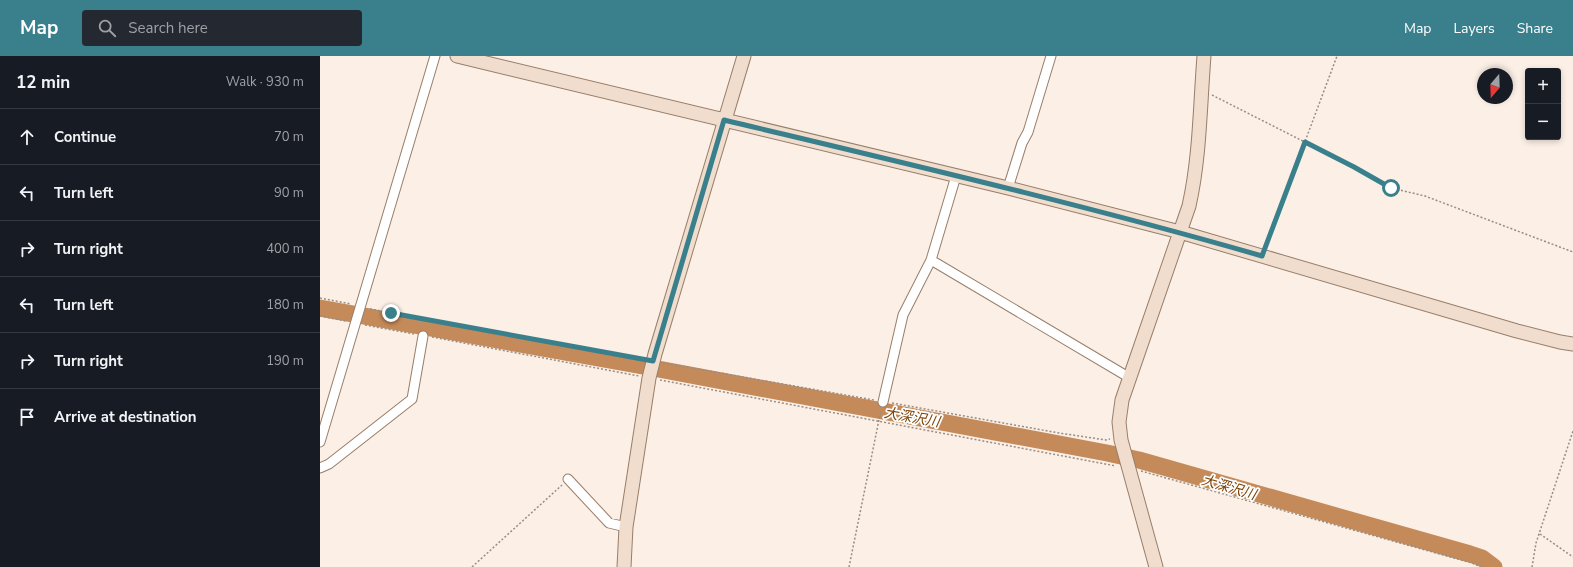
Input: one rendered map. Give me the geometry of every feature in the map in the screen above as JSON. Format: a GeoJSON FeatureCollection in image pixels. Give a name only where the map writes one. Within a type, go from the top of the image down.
{"type":"FeatureCollection","features":[{"type":"Feature","properties":{"kind":"street"},"geometry":{"type":"LineString","coordinates":[[320,442],[435,56]]}},
{"type":"Feature","properties":{"kind":"street"},"geometry":{"type":"LineString","coordinates":[[457,56],[1008,188],[1180,232],[1517,331],[1573,344]]}},
{"type":"Feature","properties":{"kind":"street"},"geometry":{"type":"LineString","coordinates":[[624,567],[626,526],[649,378],[744,56]]}},
{"type":"Feature","properties":{"kind":"street"},"geometry":{"type":"LineString","coordinates":[[1008,188],[1022,144],[1028,132],[1051,56]]}},
{"type":"Feature","properties":{"kind":"street"},"geometry":{"type":"LineString","coordinates":[[1156,567],[1120,440],[1119,422],[1122,400],[1189,206],[1194,185],[1204,56]]}},
{"type":"Feature","properties":{"kind":"street"},"geometry":{"type":"LineString","coordinates":[[883,402],[903,315],[931,260],[956,176]]}},
{"type":"Feature","properties":{"kind":"street"},"geometry":{"type":"LineString","coordinates":[[931,260],[1130,378]]}},
{"type":"Feature","properties":{"kind":"street"},"geometry":{"type":"LineString","coordinates":[[320,468],[329,464],[412,399],[423,336]]}},
{"type":"Feature","properties":{"kind":"street"},"geometry":{"type":"LineString","coordinates":[[568,480],[609,523],[626,526]]}},
{"type":"Feature","properties":{"kind":"path"},"geometry":{"type":"LineString","coordinates":[[1262,256],[1337,56]]}},
{"type":"Feature","properties":{"kind":"path"},"geometry":{"type":"LineString","coordinates":[[1202,89],[1354,167],[1391,188],[1425,196],[1573,252]]}},
{"type":"Feature","properties":{"kind":"path"},"geometry":{"type":"LineString","coordinates":[[320,298],[653,361]]}},
{"type":"Feature","properties":{"kind":"path"},"geometry":{"type":"LineString","coordinates":[[320,316],[1144,471],[1472,563],[1481,567]]}},
{"type":"Feature","properties":{"kind":"path"},"geometry":{"type":"LineString","coordinates":[[849,567],[883,402]]}},
{"type":"Feature","properties":{"kind":"path"},"geometry":{"type":"LineString","coordinates":[[1532,567],[1536,543],[1573,431]]}},
{"type":"Feature","properties":{"kind":"path"},"geometry":{"type":"LineString","coordinates":[[472,567],[568,480]]}},
{"type":"Feature","properties":{"kind":"path"},"geometry":{"type":"LineString","coordinates":[[1540,534],[1573,557]]}},
{"type":"Feature","properties":{"kind":"waterway","name":"大深沢川"},"geometry":{"type":"LineString","coordinates":[[320,308],[637,365],[1139,460],[1470,554],[1482,558],[1494,567]]}},
{"type":"Feature","properties":{"kind":"route"},"geometry":{"type":"LineString","coordinates":[[391,313],[653,361],[724,120],[1008,188],[1180,232],[1262,256],[1305,142],[1391,188]]}}]}
